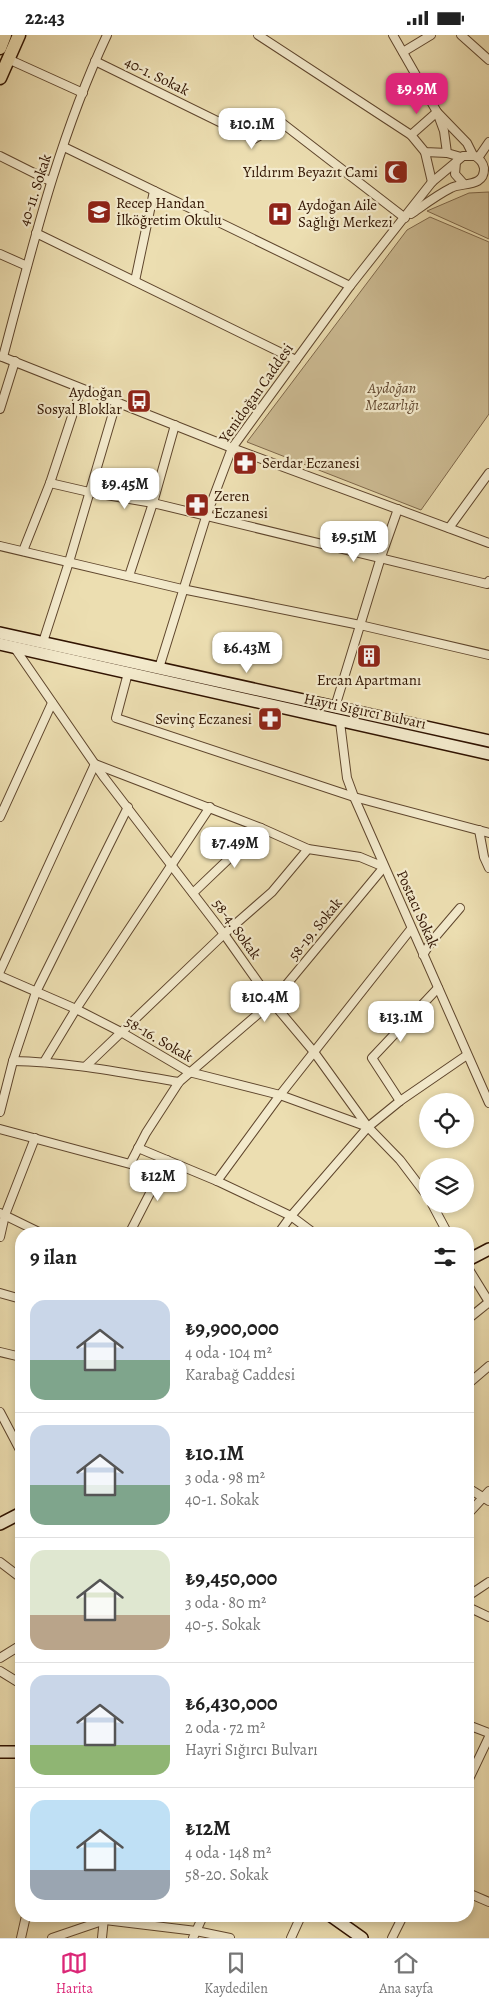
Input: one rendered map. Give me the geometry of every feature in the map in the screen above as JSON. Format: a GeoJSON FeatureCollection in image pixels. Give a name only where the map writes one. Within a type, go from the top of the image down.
{"type":"FeatureCollection","features":[{"type":"Feature","properties":{"kind":"main road"},"geometry":{"type":"LineString","coordinates":[[0,48],[5,35]]}},
{"type":"Feature","properties":{"kind":"main road"},"geometry":{"type":"LineString","coordinates":[[0,78],[19,35]]}},
{"type":"Feature","properties":{"kind":"main road","name":"Hayri Sığırcı Bulvarı"},"geometry":{"type":"LineString","coordinates":[[0,633],[489,741]]}},
{"type":"Feature","properties":{"kind":"main road","name":"Hayri Sığırcı Bulvarı"},"geometry":{"type":"LineString","coordinates":[[0,644],[489,754]]}},
{"type":"Feature","properties":{"kind":"main road"},"geometry":{"type":"LineString","coordinates":[[474,1257],[489,1249]]}},
{"type":"Feature","properties":{"kind":"main road"},"geometry":{"type":"LineString","coordinates":[[0,1524],[15,1516]]}},
{"type":"Feature","properties":{"kind":"main road"},"geometry":{"type":"LineString","coordinates":[[0,1752],[15,1752]]}},
{"type":"Feature","properties":{"kind":"main road"},"geometry":{"type":"LineString","coordinates":[[339,1922],[362,1938]]}},
{"type":"Feature","properties":{"kind":"street","name":"40-11. Sokak"},"geometry":{"type":"LineString","coordinates":[[1,356],[50,181],[95,61],[108,35]]}},
{"type":"Feature","properties":{"kind":"street"},"geometry":{"type":"LineString","coordinates":[[258,35],[411,135],[426,152],[432,182]]}},
{"type":"Feature","properties":{"kind":"street"},"geometry":{"type":"LineString","coordinates":[[393,35],[437,112],[444,131],[447,153]]}},
{"type":"Feature","properties":{"kind":"street"},"geometry":{"type":"LineString","coordinates":[[403,52],[431,35]]}},
{"type":"Feature","properties":{"kind":"street"},"geometry":{"type":"LineString","coordinates":[[461,35],[489,60]]}},
{"type":"Feature","properties":{"kind":"street"},"geometry":{"type":"LineString","coordinates":[[8,59],[83,93]]}},
{"type":"Feature","properties":{"kind":"street","name":"40-1. Sokak"},"geometry":{"type":"LineString","coordinates":[[95,61],[254,139],[282,123],[405,217]]}},
{"type":"Feature","properties":{"kind":"street"},"geometry":{"type":"LineString","coordinates":[[411,135],[437,112]]}},
{"type":"Feature","properties":{"kind":"street"},"geometry":{"type":"LineString","coordinates":[[437,112],[467,143],[484,168],[480,179]]}},
{"type":"Feature","properties":{"kind":"street"},"geometry":{"type":"LineString","coordinates":[[476,157],[489,142]]}},
{"type":"Feature","properties":{"kind":"street"},"geometry":{"type":"LineString","coordinates":[[64,147],[350,286]]}},
{"type":"Feature","properties":{"kind":"street"},"geometry":{"type":"LineString","coordinates":[[426,152],[447,153],[459,160],[476,157],[489,164]]}},
{"type":"Feature","properties":{"kind":"street"},"geometry":{"type":"LineString","coordinates":[[0,156],[50,181]]}},
{"type":"Feature","properties":{"kind":"street"},"geometry":{"type":"LineString","coordinates":[[459,160],[455,174],[463,183],[471,184],[480,179],[489,180]]}},
{"type":"Feature","properties":{"kind":"street","name":"Yenidoğan Caddesi"},"geometry":{"type":"LineString","coordinates":[[159,667],[206,517],[232,448],[350,286],[432,182],[459,160]]}},
{"type":"Feature","properties":{"kind":"street","name":"Yenidoğan Caddesi"},"geometry":{"type":"LineString","coordinates":[[405,217],[452,187],[463,183]]}},
{"type":"Feature","properties":{"kind":"street"},"geometry":{"type":"LineString","coordinates":[[135,281],[154,191]]}},
{"type":"Feature","properties":{"kind":"street"},"geometry":{"type":"LineString","coordinates":[[36,233],[296,360]]}},
{"type":"Feature","properties":{"kind":"street"},"geometry":{"type":"LineString","coordinates":[[0,254],[27,266]]}},
{"type":"Feature","properties":{"kind":"street"},"geometry":{"type":"LineString","coordinates":[[1,356],[232,448],[489,543]]}},
{"type":"Feature","properties":{"kind":"street"},"geometry":{"type":"LineString","coordinates":[[0,409],[16,361]]}},
{"type":"Feature","properties":{"kind":"street"},"geometry":{"type":"LineString","coordinates":[[23,551],[50,483],[81,389]]}},
{"type":"Feature","properties":{"kind":"street"},"geometry":{"type":"LineString","coordinates":[[43,642],[116,403]]}},
{"type":"Feature","properties":{"kind":"street"},"geometry":{"type":"LineString","coordinates":[[129,576],[153,503],[175,425]]}},
{"type":"Feature","properties":{"kind":"street"},"geometry":{"type":"LineString","coordinates":[[449,528],[489,473]]}},
{"type":"Feature","properties":{"kind":"street"},"geometry":{"type":"LineString","coordinates":[[50,483],[153,503],[381,557],[487,585],[489,581]]}},
{"type":"Feature","properties":{"kind":"street"},"geometry":{"type":"LineString","coordinates":[[335,707],[381,557],[398,509]]}},
{"type":"Feature","properties":{"kind":"street"},"geometry":{"type":"LineString","coordinates":[[0,546],[182,589],[360,625],[489,655]]}},
{"type":"Feature","properties":{"kind":"street","name":"58-4. Sokak"},"geometry":{"type":"LineString","coordinates":[[14,647],[95,764],[224,934],[272,1002],[314,1052],[368,1127],[400,1160],[419,1185]]}},
{"type":"Feature","properties":{"kind":"street"},"geometry":{"type":"LineString","coordinates":[[128,673],[116,718],[354,797],[489,833]]}},
{"type":"Feature","properties":{"kind":"street"},"geometry":{"type":"LineString","coordinates":[[0,817],[52,703]]}},
{"type":"Feature","properties":{"kind":"street","name":"Postacı Sokak"},"geometry":{"type":"LineString","coordinates":[[340,722],[347,778],[354,797],[489,1103]]}},
{"type":"Feature","properties":{"kind":"street"},"geometry":{"type":"LineString","coordinates":[[0,971],[95,764],[210,807],[308,849],[360,857],[384,867]]}},
{"type":"Feature","properties":{"kind":"street"},"geometry":{"type":"LineString","coordinates":[[0,1112],[13,1061],[36,992],[128,807]]}},
{"type":"Feature","properties":{"kind":"street"},"geometry":{"type":"LineString","coordinates":[[44,1062],[76,1009],[210,807]]}},
{"type":"Feature","properties":{"kind":"street"},"geometry":{"type":"LineString","coordinates":[[193,893],[262,828]]}},
{"type":"Feature","properties":{"kind":"street"},"geometry":{"type":"LineString","coordinates":[[479,830],[484,857],[489,868]]}},
{"type":"Feature","properties":{"kind":"street"},"geometry":{"type":"LineString","coordinates":[[86,1066],[224,934],[272,891],[308,849]]}},
{"type":"Feature","properties":{"kind":"street","name":"58-19. Sokak"},"geometry":{"type":"LineString","coordinates":[[35,1138],[130,1164],[179,1082],[272,1002],[384,867]]}},
{"type":"Feature","properties":{"kind":"street"},"geometry":{"type":"LineString","coordinates":[[423,955],[431,942],[460,908]]}},
{"type":"Feature","properties":{"kind":"street"},"geometry":{"type":"LineString","coordinates":[[217,1181],[280,1095],[411,929]]}},
{"type":"Feature","properties":{"kind":"street","name":"58-16. Sokak"},"geometry":{"type":"LineString","coordinates":[[0,976],[76,1009],[121,1032],[189,1072],[280,1095],[368,1127]]}},
{"type":"Feature","properties":{"kind":"street"},"geometry":{"type":"LineString","coordinates":[[400,1101],[372,1058],[438,988]]}},
{"type":"Feature","properties":{"kind":"street"},"geometry":{"type":"LineString","coordinates":[[283,1227],[291,1215],[368,1127],[400,1101],[467,1055]]}},
{"type":"Feature","properties":{"kind":"street"},"geometry":{"type":"LineString","coordinates":[[13,1061],[86,1066],[179,1082]]}},
{"type":"Feature","properties":{"kind":"street"},"geometry":{"type":"LineString","coordinates":[[0,1129],[35,1138],[3,1214],[0,1237]]}},
{"type":"Feature","properties":{"kind":"street"},"geometry":{"type":"LineString","coordinates":[[138,1148],[291,1215],[306,1227]]}},
{"type":"Feature","properties":{"kind":"street"},"geometry":{"type":"LineString","coordinates":[[133,1227],[167,1160]]}},
{"type":"Feature","properties":{"kind":"street"},"geometry":{"type":"LineString","coordinates":[[437,1213],[444,1227]]}},
{"type":"Feature","properties":{"kind":"street"},"geometry":{"type":"LineString","coordinates":[[3,1214],[29,1227]]}},
{"type":"Feature","properties":{"kind":"street"},"geometry":{"type":"LineString","coordinates":[[474,1278],[489,1302],[474,1314]]}},
{"type":"Feature","properties":{"kind":"street"},"geometry":{"type":"LineString","coordinates":[[0,1293],[15,1297]]}},
{"type":"Feature","properties":{"kind":"street"},"geometry":{"type":"LineString","coordinates":[[0,1352],[15,1356]]}},
{"type":"Feature","properties":{"kind":"street"},"geometry":{"type":"LineString","coordinates":[[474,1379],[489,1366]]}},
{"type":"Feature","properties":{"kind":"street"},"geometry":{"type":"LineString","coordinates":[[0,1413],[15,1442]]}},
{"type":"Feature","properties":{"kind":"street"},"geometry":{"type":"LineString","coordinates":[[474,1509],[486,1499],[489,1491]]}},
{"type":"Feature","properties":{"kind":"street"},"geometry":{"type":"LineString","coordinates":[[474,1492],[486,1499]]}},
{"type":"Feature","properties":{"kind":"street"},"geometry":{"type":"LineString","coordinates":[[0,1562],[15,1573]]}},
{"type":"Feature","properties":{"kind":"street"},"geometry":{"type":"LineString","coordinates":[[474,1592],[489,1583]]}},
{"type":"Feature","properties":{"kind":"street"},"geometry":{"type":"LineString","coordinates":[[474,1610],[489,1617]]}},
{"type":"Feature","properties":{"kind":"street"},"geometry":{"type":"LineString","coordinates":[[0,1658],[15,1649]]}},
{"type":"Feature","properties":{"kind":"street"},"geometry":{"type":"LineString","coordinates":[[0,1671],[15,1680]]}},
{"type":"Feature","properties":{"kind":"street"},"geometry":{"type":"LineString","coordinates":[[474,1728],[489,1735],[474,1768]]}},
{"type":"Feature","properties":{"kind":"street"},"geometry":{"type":"LineString","coordinates":[[474,1896],[489,1902]]}},
{"type":"Feature","properties":{"kind":"street"},"geometry":{"type":"LineString","coordinates":[[22,1938],[25,1922]]}},
{"type":"Feature","properties":{"kind":"street"},"geometry":{"type":"LineString","coordinates":[[52,1938],[94,1922]]}},
{"type":"Feature","properties":{"kind":"street"},"geometry":{"type":"LineString","coordinates":[[102,1938],[104,1922]]}},
{"type":"Feature","properties":{"kind":"street"},"geometry":{"type":"LineString","coordinates":[[126,1922],[194,1934],[230,1938]]}},
{"type":"Feature","properties":{"kind":"street"},"geometry":{"type":"LineString","coordinates":[[194,1934],[200,1922]]}},
{"type":"Feature","properties":{"kind":"street"},"geometry":{"type":"LineString","coordinates":[[291,1938],[298,1922]]}},
{"type":"Feature","properties":{"kind":"street"},"geometry":{"type":"LineString","coordinates":[[392,1938],[400,1922]]}},
{"type":"Feature","properties":{"kind":"green space"},"geometry":{"type":"Polygon","coordinates":[[[489,192],[489,239],[427,211],[469,193],[489,192]]]}},
{"type":"Feature","properties":{"kind":"green space","name":"Aydoğan Mezarlığı"},"geometry":{"type":"Polygon","coordinates":[[[430,217],[489,242],[489,414],[421,510],[247,442],[407,230],[430,217]]]}},
{"type":"Feature","properties":{"kind":"place","name":"Yıldırım Beyazıt Cami"},"geometry":{"type":"Point","coordinates":[396,172]}},
{"type":"Feature","properties":{"kind":"place","name":"Recep Handan İlköğretim Okulu"},"geometry":{"type":"Point","coordinates":[99,212]}},
{"type":"Feature","properties":{"kind":"place","name":"Aydoğan Aile Sağlığı Merkezi"},"geometry":{"type":"Point","coordinates":[280,214]}},
{"type":"Feature","properties":{"kind":"place","name":"Aydoğan Sosyal Bloklar"},"geometry":{"type":"Point","coordinates":[139,401]}},
{"type":"Feature","properties":{"kind":"place","name":"Serdar Eczanesi"},"geometry":{"type":"Point","coordinates":[245,463]}},
{"type":"Feature","properties":{"kind":"place","name":"Zeren Eczanesi"},"geometry":{"type":"Point","coordinates":[197,505]}},
{"type":"Feature","properties":{"kind":"place","name":"Ercan Apartmanı"},"geometry":{"type":"Point","coordinates":[369,656]}},
{"type":"Feature","properties":{"kind":"place","name":"Sevinç Eczanesi"},"geometry":{"type":"Point","coordinates":[270,719]}}]}
